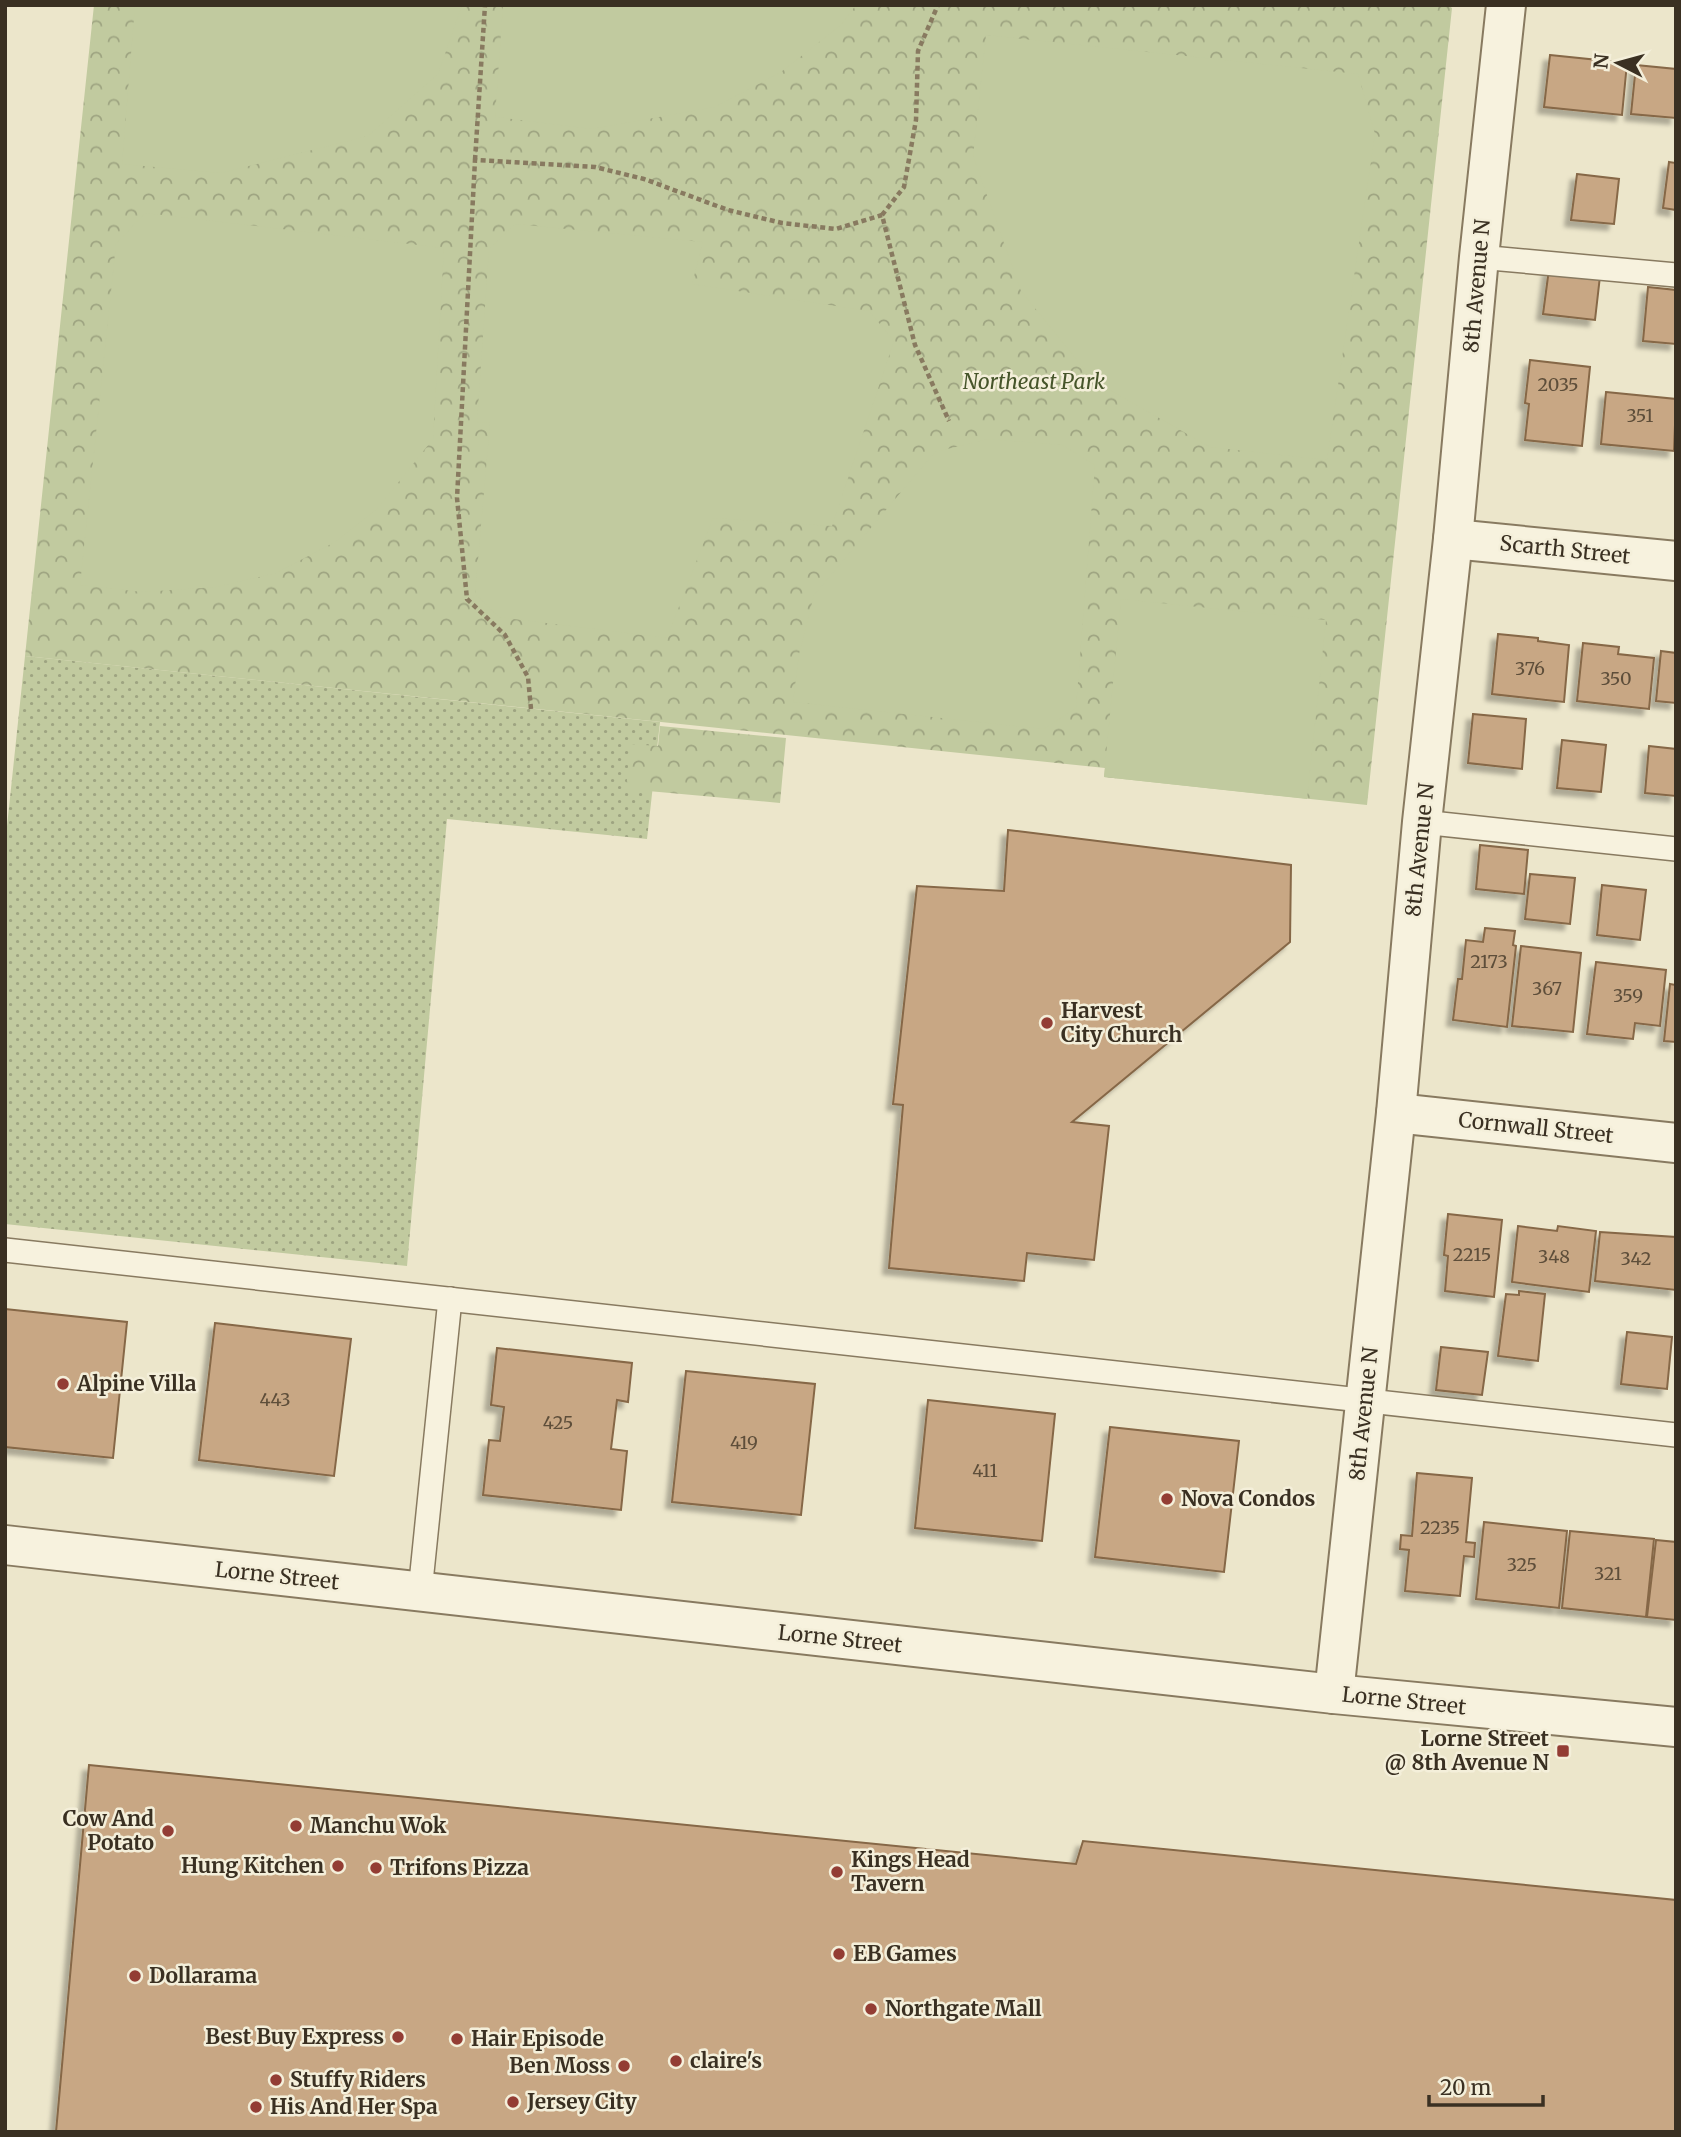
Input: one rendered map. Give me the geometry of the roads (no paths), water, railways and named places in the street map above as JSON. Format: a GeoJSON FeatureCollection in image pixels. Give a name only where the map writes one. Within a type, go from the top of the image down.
{"type":"FeatureCollection","features":[{"type":"Feature","properties":{"kind":"street","name":"8th Avenue N"},"geometry":{"type":"LineString","coordinates":[[1334,1694],[1396,1113],[1422,822],[1454,539],[1479,257],[1506,5]]}},
{"type":"Feature","properties":{"kind":"street","name":"Scarth Street"},"geometry":{"type":"LineString","coordinates":[[1454,539],[1676,561]]}},
{"type":"Feature","properties":{"kind":"street","name":"Cornwall Street"},"geometry":{"type":"LineString","coordinates":[[1396,1113],[1676,1143]]}},
{"type":"Feature","properties":{"kind":"street","name":"Lorne Street"},"geometry":{"type":"LineString","coordinates":[[5,1545],[1334,1694],[1676,1727]]}},
{"type":"Feature","properties":{"kind":"lane"},"geometry":{"type":"LineString","coordinates":[[1479,257],[1676,275]]}},
{"type":"Feature","properties":{"kind":"lane"},"geometry":{"type":"LineString","coordinates":[[1422,822],[1676,849]]}},
{"type":"Feature","properties":{"kind":"lane"},"geometry":{"type":"LineString","coordinates":[[5,1250],[1676,1435]]}},
{"type":"Feature","properties":{"kind":"lane"},"geometry":{"type":"LineString","coordinates":[[420,1592],[450,1299]]}},
{"type":"Feature","properties":{"kind":"place","name":"Harvest City Church"},"geometry":{"type":"Point","coordinates":[1047,1023]}},
{"type":"Feature","properties":{"kind":"place","name":"Alpine Villa"},"geometry":{"type":"Point","coordinates":[63,1384]}},
{"type":"Feature","properties":{"kind":"place","name":"Nova Condos"},"geometry":{"type":"Point","coordinates":[1167,1499]}},
{"type":"Feature","properties":{"kind":"place","name":"Lorne Street @ 8th Avenue N"},"geometry":{"type":"Point","coordinates":[1563,1751]}},
{"type":"Feature","properties":{"kind":"place","name":"Manchu Wok"},"geometry":{"type":"Point","coordinates":[296,1826]}},
{"type":"Feature","properties":{"kind":"place","name":"Cow And Potato"},"geometry":{"type":"Point","coordinates":[168,1831]}},
{"type":"Feature","properties":{"kind":"place","name":"Hung Kitchen"},"geometry":{"type":"Point","coordinates":[338,1866]}},
{"type":"Feature","properties":{"kind":"place","name":"Trifons Pizza"},"geometry":{"type":"Point","coordinates":[376,1868]}},
{"type":"Feature","properties":{"kind":"place","name":"Kings Head Tavern"},"geometry":{"type":"Point","coordinates":[837,1872]}},
{"type":"Feature","properties":{"kind":"place","name":"EB Games"},"geometry":{"type":"Point","coordinates":[839,1954]}},
{"type":"Feature","properties":{"kind":"place","name":"Dollarama"},"geometry":{"type":"Point","coordinates":[135,1976]}},
{"type":"Feature","properties":{"kind":"place","name":"Northgate Mall"},"geometry":{"type":"Point","coordinates":[871,2009]}},
{"type":"Feature","properties":{"kind":"place","name":"Best Buy Express"},"geometry":{"type":"Point","coordinates":[398,2037]}},
{"type":"Feature","properties":{"kind":"place","name":"Hair Episode"},"geometry":{"type":"Point","coordinates":[457,2039]}},
{"type":"Feature","properties":{"kind":"place","name":"claire's"},"geometry":{"type":"Point","coordinates":[676,2061]}},
{"type":"Feature","properties":{"kind":"place","name":"Ben Moss"},"geometry":{"type":"Point","coordinates":[624,2066]}},
{"type":"Feature","properties":{"kind":"place","name":"Stuffy Riders"},"geometry":{"type":"Point","coordinates":[276,2080]}},
{"type":"Feature","properties":{"kind":"place","name":"Jersey City"},"geometry":{"type":"Point","coordinates":[513,2102]}},
{"type":"Feature","properties":{"kind":"place","name":"His And Her Spa"},"geometry":{"type":"Point","coordinates":[256,2107]}},
{"type":"Feature","properties":{"kind":"park label","name":"Northeast Park"},"geometry":{"type":"Point","coordinates":[1034,382]}}]}
